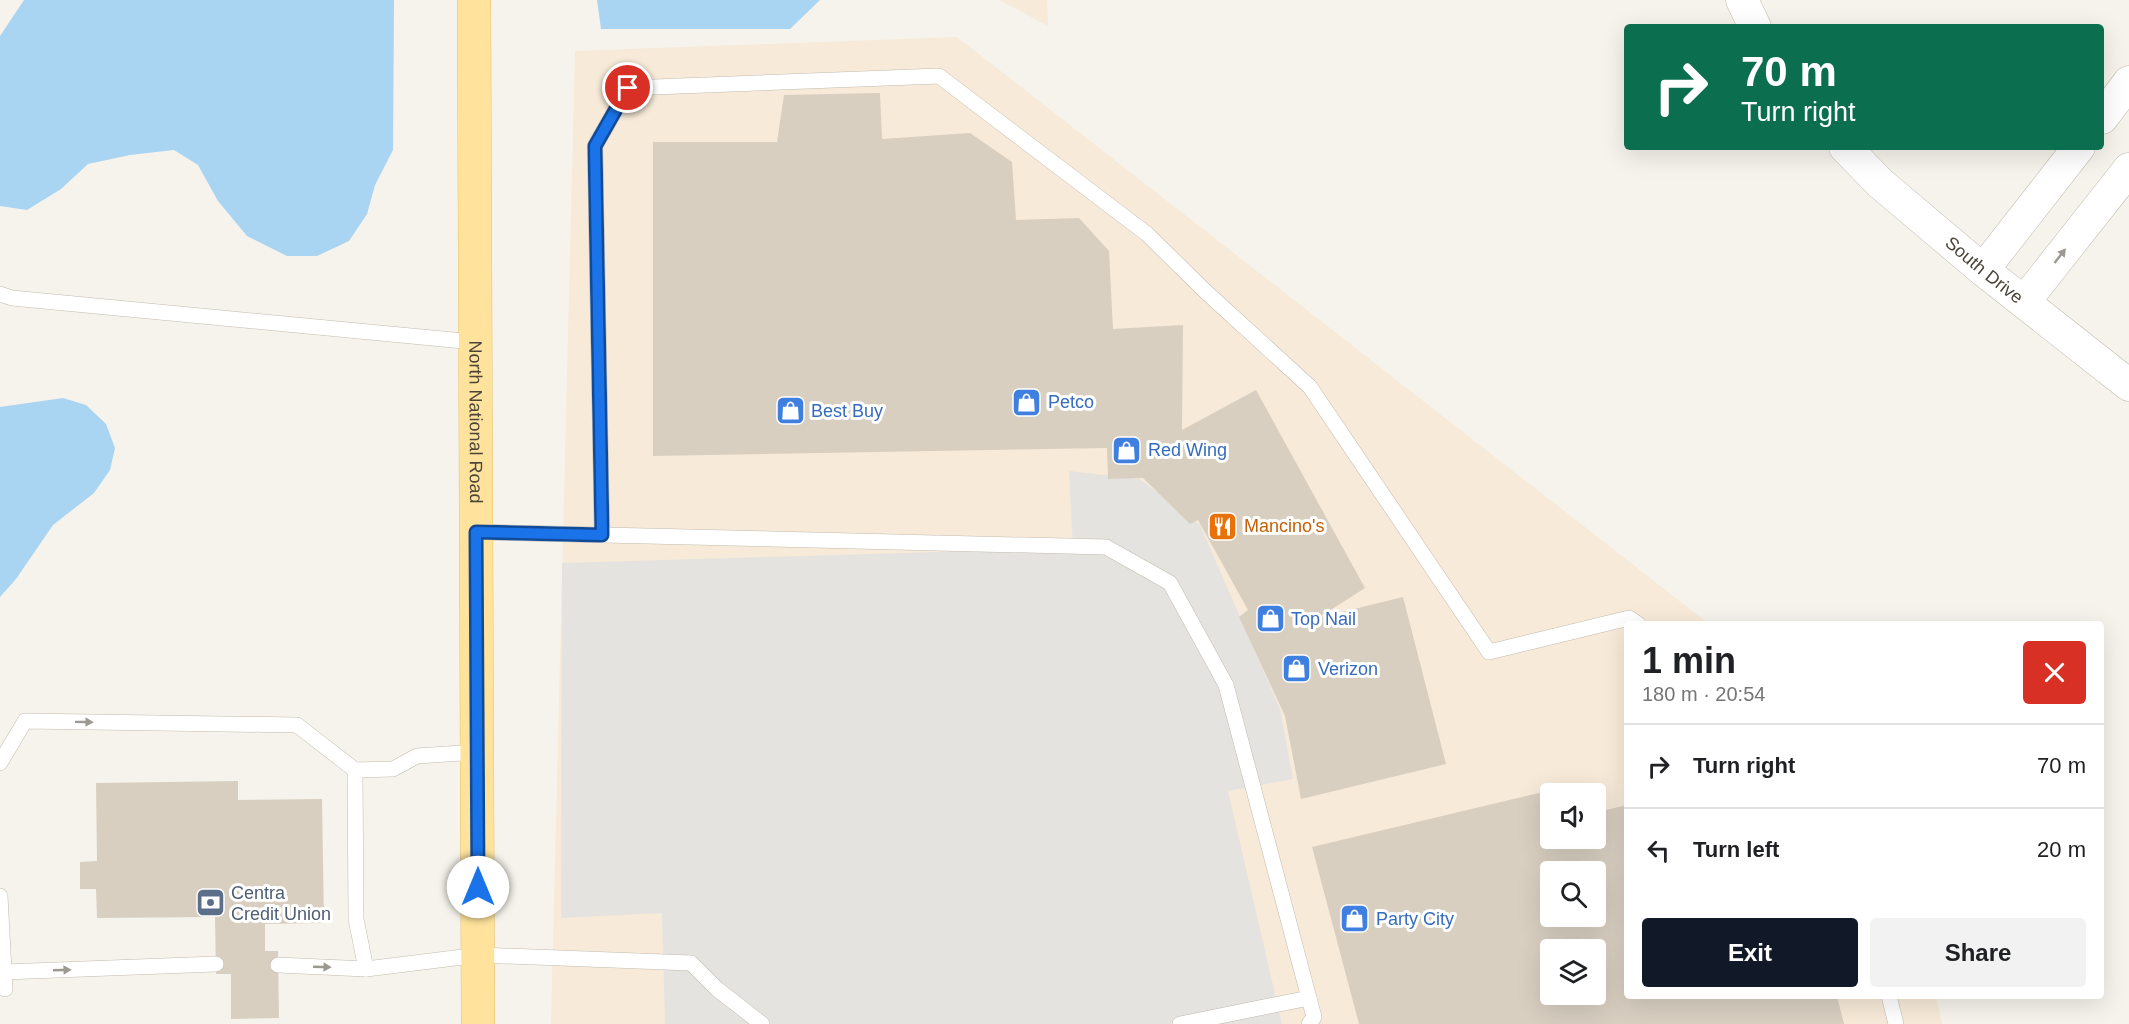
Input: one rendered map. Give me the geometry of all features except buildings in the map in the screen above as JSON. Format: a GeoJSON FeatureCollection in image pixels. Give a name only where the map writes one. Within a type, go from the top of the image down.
{"type":"FeatureCollection","features":[{"type":"Feature","properties":{"kind":"main road","name":"North National Road"},"geometry":{"type":"LineString","coordinates":[[474,0],[478,1024]]}},
{"type":"Feature","properties":{"kind":"street"},"geometry":{"type":"LineString","coordinates":[[1742,0],[1754,24]]}},
{"type":"Feature","properties":{"kind":"street"},"geometry":{"type":"LineString","coordinates":[[2104,115],[2129,82]]}},
{"type":"Feature","properties":{"kind":"street","name":"South Drive"},"geometry":{"type":"LineString","coordinates":[[1848,150],[1880,183],[1983,270],[2129,386]]}},
{"type":"Feature","properties":{"kind":"street"},"geometry":{"type":"LineString","coordinates":[[1983,270],[2077,150]]}},
{"type":"Feature","properties":{"kind":"street"},"geometry":{"type":"LineString","coordinates":[[2024,302],[2129,170]]}},
{"type":"Feature","properties":{"kind":"lane"},"geometry":{"type":"LineString","coordinates":[[602,535],[595,146],[628,88],[939,76],[1147,234],[1205,291],[1310,387],[1489,652],[1629,618],[1634,621]]}},
{"type":"Feature","properties":{"kind":"lane"},"geometry":{"type":"LineString","coordinates":[[0,294],[24,299],[474,342]]}},
{"type":"Feature","properties":{"kind":"lane"},"geometry":{"type":"LineString","coordinates":[[476,532],[1106,547],[1170,583],[1226,685],[1314,1017],[1309,1024]]}},
{"type":"Feature","properties":{"kind":"lane"},"geometry":{"type":"LineString","coordinates":[[0,763],[25,721],[297,724],[355,770],[393,769],[417,756],[477,752]]}},
{"type":"Feature","properties":{"kind":"lane"},"geometry":{"type":"LineString","coordinates":[[355,770],[356,919],[366,969]]}},
{"type":"Feature","properties":{"kind":"lane"},"geometry":{"type":"LineString","coordinates":[[0,896],[5,989]]}},
{"type":"Feature","properties":{"kind":"lane"},"geometry":{"type":"LineString","coordinates":[[278,965],[366,969],[479,955],[691,963],[717,989],[762,1024]]}},
{"type":"Feature","properties":{"kind":"lane"},"geometry":{"type":"LineString","coordinates":[[4,972],[216,964]]}},
{"type":"Feature","properties":{"kind":"lane"},"geometry":{"type":"LineString","coordinates":[[1180,1024],[1309,998]]}},
{"type":"Feature","properties":{"kind":"lane"},"geometry":{"type":"LineString","coordinates":[[1890,999],[1896,1024]]}},
{"type":"Feature","properties":{"kind":"shaded area"},"geometry":{"type":"Polygon","coordinates":[[[999,0],[1047,0],[1048,26],[999,0]]]}},
{"type":"Feature","properties":{"kind":"shaded area"},"geometry":{"type":"Polygon","coordinates":[[[957,37],[1705,621],[1624,621],[1624,999],[1937,999],[1942,1024],[551,1024],[575,51],[957,37]]]}},
{"type":"Feature","properties":{"kind":"shaded area"},"geometry":{"type":"Polygon","coordinates":[[[1069,471],[1140,479],[1200,525],[1280,709],[1293,779],[1228,791],[1282,1024],[665,1024],[662,913],[561,918],[562,563],[1073,548],[1069,471]]]}},
{"type":"Feature","properties":{"kind":"water"},"geometry":{"type":"Polygon","coordinates":[[[24,0],[394,0],[393,150],[375,185],[367,214],[349,241],[317,256],[287,256],[247,236],[218,201],[198,165],[174,150],[130,155],[88,164],[61,189],[27,210],[0,206],[0,36],[24,0]]]}},
{"type":"Feature","properties":{"kind":"water"},"geometry":{"type":"Polygon","coordinates":[[[597,0],[820,0],[790,29],[601,29],[597,0]]]}},
{"type":"Feature","properties":{"kind":"water"},"geometry":{"type":"Polygon","coordinates":[[[63,398],[86,405],[106,424],[115,448],[110,470],[94,493],[53,525],[16,579],[0,597],[0,407],[63,398]]]}},
{"type":"Feature","properties":{"kind":"place","name":"Petco"},"geometry":{"type":"Point","coordinates":[1027,402]}},
{"type":"Feature","properties":{"kind":"place","name":"Best Buy"},"geometry":{"type":"Point","coordinates":[790,411]}},
{"type":"Feature","properties":{"kind":"place","name":"Red Wing"},"geometry":{"type":"Point","coordinates":[1127,450]}},
{"type":"Feature","properties":{"kind":"place","name":"Mancino's"},"geometry":{"type":"Point","coordinates":[1223,526]}},
{"type":"Feature","properties":{"kind":"place","name":"Top Nail"},"geometry":{"type":"Point","coordinates":[1270,619]}},
{"type":"Feature","properties":{"kind":"place","name":"Verizon"},"geometry":{"type":"Point","coordinates":[1297,669]}},
{"type":"Feature","properties":{"kind":"place","name":"Centra Credit Union"},"geometry":{"type":"Point","coordinates":[210,903]}},
{"type":"Feature","properties":{"kind":"place","name":"Party City"},"geometry":{"type":"Point","coordinates":[1355,919]}},
{"type":"Feature","properties":{"kind":"route"},"geometry":{"type":"LineString","coordinates":[[478,887],[476,532],[602,535],[595,146],[628,88]]}}]}
